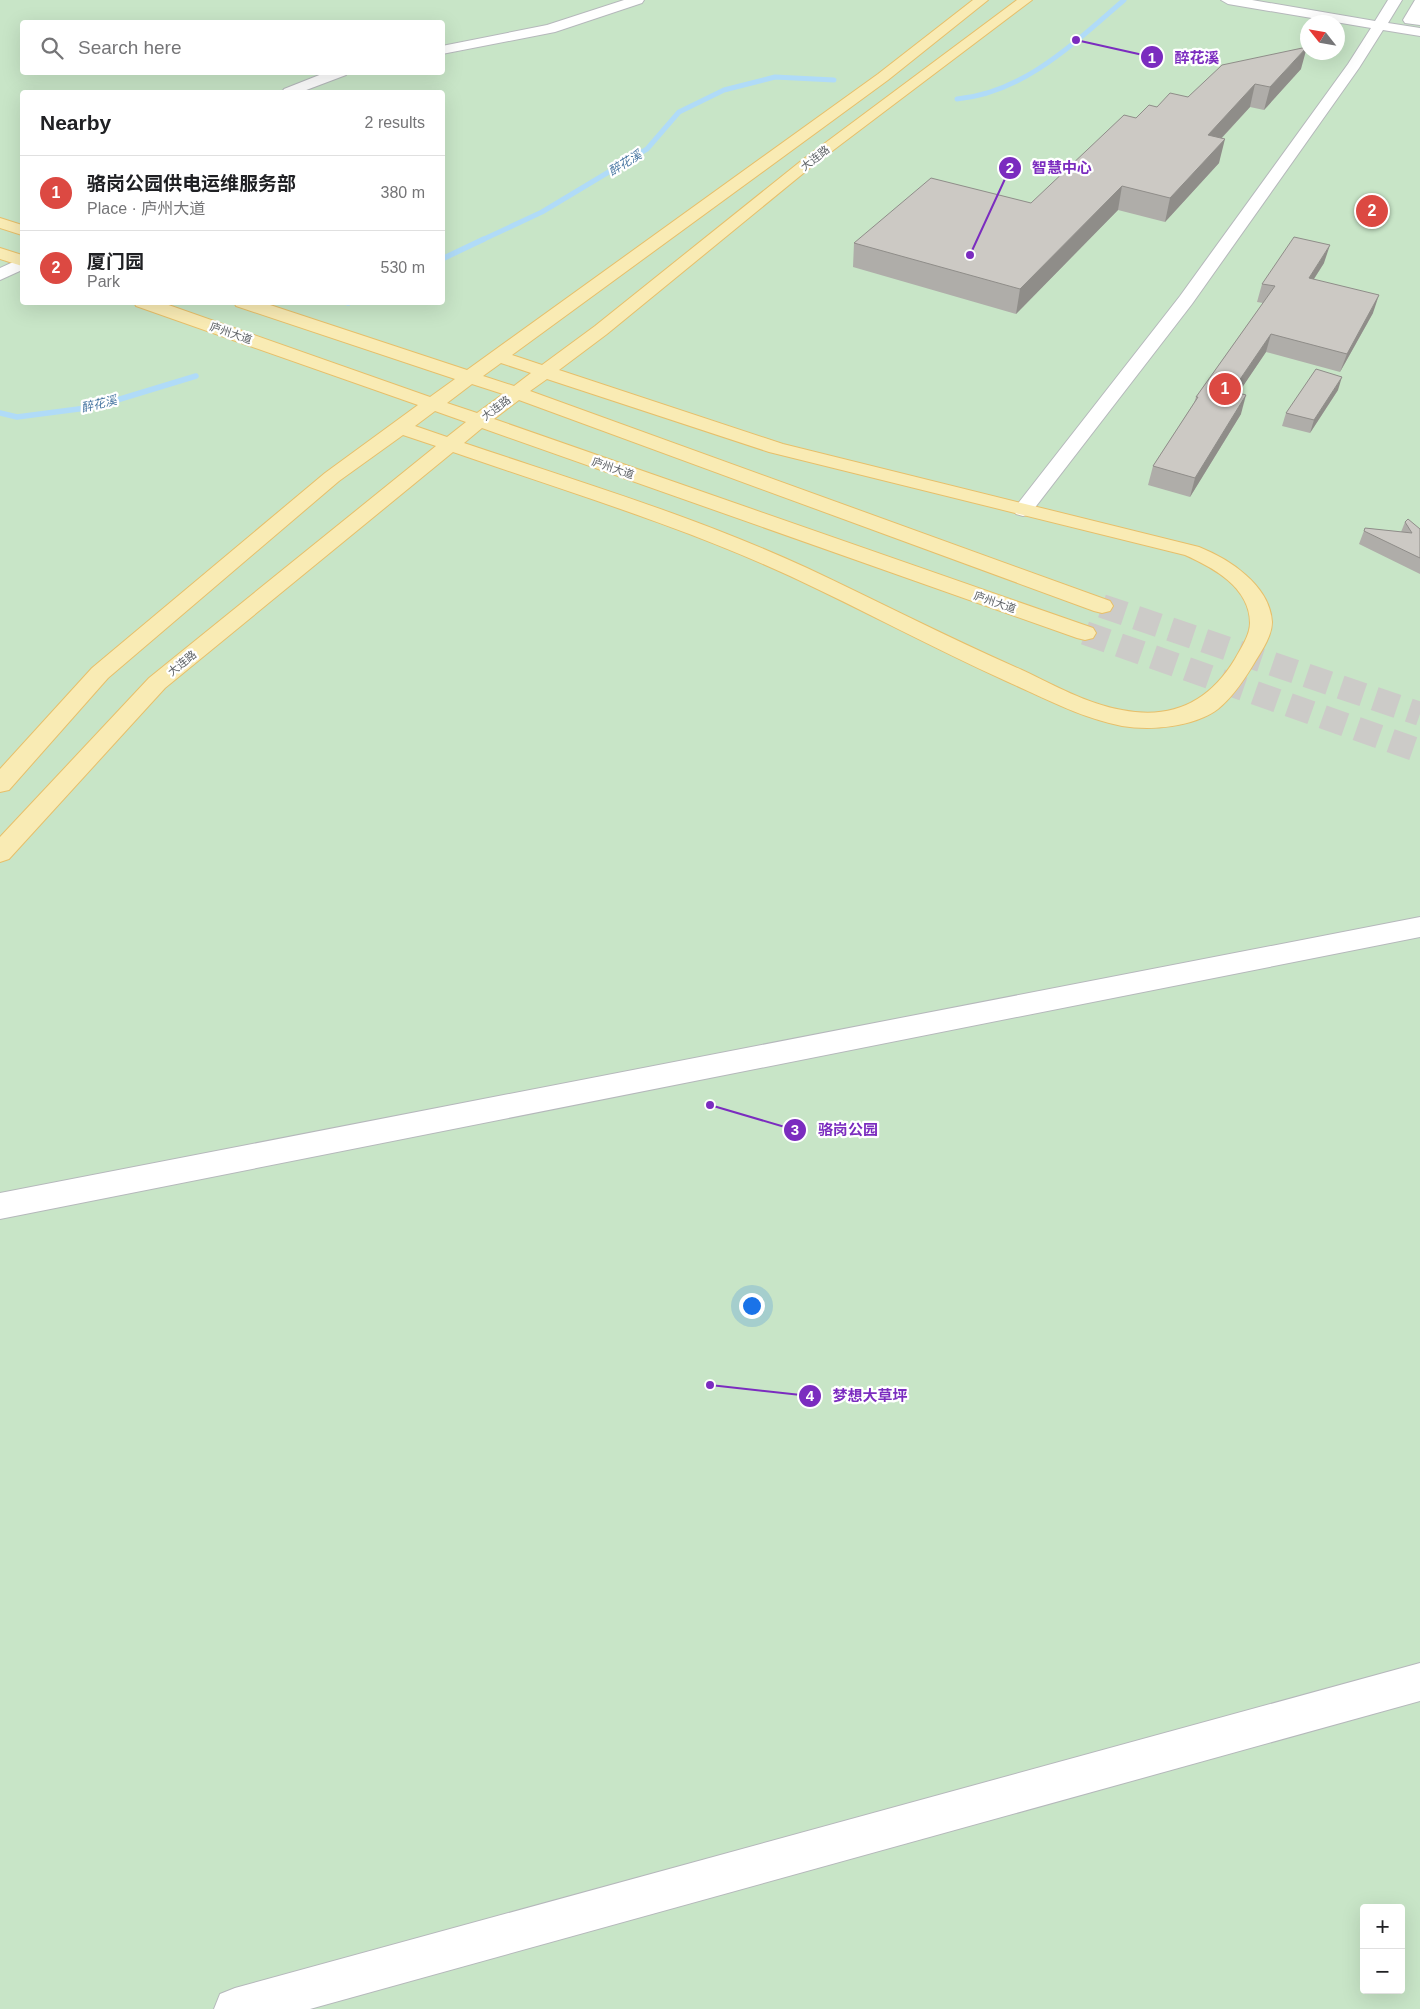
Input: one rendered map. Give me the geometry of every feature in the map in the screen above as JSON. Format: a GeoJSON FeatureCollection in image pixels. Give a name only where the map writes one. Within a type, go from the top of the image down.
{"type":"FeatureCollection","features":[{"type":"Feature","properties":{"kind":"main road","name":"大连路"},"geometry":{"type":"LineString","coordinates":[[0,784],[100,673],[332,477],[431,403],[883,77],[981,0]]}},
{"type":"Feature","properties":{"kind":"main road","name":"大连路"},"geometry":{"type":"LineString","coordinates":[[0,853],[157,683],[453,444],[478,421],[546,373],[806,164],[1025,0]]}},
{"type":"Feature","properties":{"kind":"main road"},"geometry":{"type":"LineString","coordinates":[[0,222],[20,229]]}},
{"type":"Feature","properties":{"kind":"main road"},"geometry":{"type":"LineString","coordinates":[[0,253],[20,261]]}},
{"type":"Feature","properties":{"kind":"main road","name":"庐州大道"},"geometry":{"type":"LineString","coordinates":[[151,305],[1085,633]]}},
{"type":"Feature","properties":{"kind":"main road"},"geometry":{"type":"LineString","coordinates":[[251,305],[517,393],[1102,606]]}},
{"type":"Feature","properties":{"kind":"main road"},"geometry":{"type":"LineString","coordinates":[[399,427],[699,530],[798,572],[955,649],[1085,708],[1137,720],[1187,713],[1208,705],[1239,672],[1252,649],[1261,627],[1259,612],[1251,593],[1238,577],[1216,561],[1192,551],[776,448],[497,356]]}},
{"type":"Feature","properties":{"kind":"street"},"geometry":{"type":"LineString","coordinates":[[445,49],[550,29],[637,0]]}},
{"type":"Feature","properties":{"kind":"street"},"geometry":{"type":"LineString","coordinates":[[1228,0],[1420,32]]}},
{"type":"Feature","properties":{"kind":"street"},"geometry":{"type":"LineString","coordinates":[[1024,510],[1186,300],[1354,65],[1395,0]]}},
{"type":"Feature","properties":{"kind":"street"},"geometry":{"type":"LineString","coordinates":[[1420,3],[1410,20],[1420,21]]}},
{"type":"Feature","properties":{"kind":"street"},"geometry":{"type":"LineString","coordinates":[[294,90],[334,75]]}},
{"type":"Feature","properties":{"kind":"street"},"geometry":{"type":"LineString","coordinates":[[0,275],[20,263]]}},
{"type":"Feature","properties":{"kind":"street"},"geometry":{"type":"LineString","coordinates":[[0,1206],[1420,926]]}},
{"type":"Feature","properties":{"kind":"street"},"geometry":{"type":"LineString","coordinates":[[235,2009],[1420,1682]]}},
{"type":"Feature","properties":{"kind":"green space"},"geometry":{"type":"Polygon","coordinates":[[[0,0],[1420,0],[1420,2009],[0,2009],[0,0]]]}},
{"type":"Feature","properties":{"kind":"building"},"geometry":{"type":"Polygon","coordinates":[[[1300,48],[1300,55],[1270,87],[1255,84],[1208,135],[1225,139],[1170,198],[1122,186],[1020,289],[854,243],[931,178],[1031,203],[1124,115],[1136,118],[1149,105],[1157,107],[1170,93],[1188,97],[1222,65],[1300,48]]]}},
{"type":"Feature","properties":{"kind":"building"},"geometry":{"type":"Polygon","coordinates":[[[1294,237],[1330,245],[1309,278],[1379,295],[1347,354],[1271,334],[1232,391],[1246,395],[1195,478],[1153,466],[1198,397],[1196,397],[1275,286],[1262,284],[1294,237]]]}},
{"type":"Feature","properties":{"kind":"building"},"geometry":{"type":"Polygon","coordinates":[[[1316,369],[1342,377],[1314,420],[1286,413],[1316,369]]]}},
{"type":"Feature","properties":{"kind":"building"},"geometry":{"type":"Polygon","coordinates":[[[1408,519],[1420,529],[1420,558],[1364,531],[1365,528],[1412,533],[1405,522],[1408,519]]]}},
{"type":"Feature","properties":{"kind":"waterway","name":"醉花溪"},"geometry":{"type":"LineString","coordinates":[[957,99],[981,95],[1004,87],[1026,76],[1067,48],[1124,0]]}},
{"type":"Feature","properties":{"kind":"waterway","name":"醉花溪"},"geometry":{"type":"LineString","coordinates":[[482,240],[542,212],[647,149],[679,112],[724,90],[775,77],[834,80]]}},
{"type":"Feature","properties":{"kind":"waterway","name":"醉花溪"},"geometry":{"type":"LineString","coordinates":[[445,258],[484,239]]}},
{"type":"Feature","properties":{"kind":"waterway","name":"醉花溪"},"geometry":{"type":"LineString","coordinates":[[0,413],[17,417],[94,407],[196,376]]}},
{"type":"Feature","properties":{"kind":"tunnel"},"geometry":{"type":"LineString","coordinates":[[1102,606],[1420,714]]}},
{"type":"Feature","properties":{"kind":"tunnel"},"geometry":{"type":"LineString","coordinates":[[1085,633],[1420,751]]}},
{"type":"Feature","properties":{"kind":"place","name":"醉花溪"},"geometry":{"type":"Point","coordinates":[1076,40]}},
{"type":"Feature","properties":{"kind":"place","name":"厦门园"},"geometry":{"type":"Point","coordinates":[1372,211]}},
{"type":"Feature","properties":{"kind":"place","name":"智慧中心"},"geometry":{"type":"Point","coordinates":[970,255]}},
{"type":"Feature","properties":{"kind":"place","name":"骆岗公园供电运维服务部"},"geometry":{"type":"Point","coordinates":[1225,389]}},
{"type":"Feature","properties":{"kind":"place","name":"骆岗公园"},"geometry":{"type":"Point","coordinates":[710,1105]}},
{"type":"Feature","properties":{"kind":"place","name":"梦想大草坪"},"geometry":{"type":"Point","coordinates":[710,1385]}}]}
